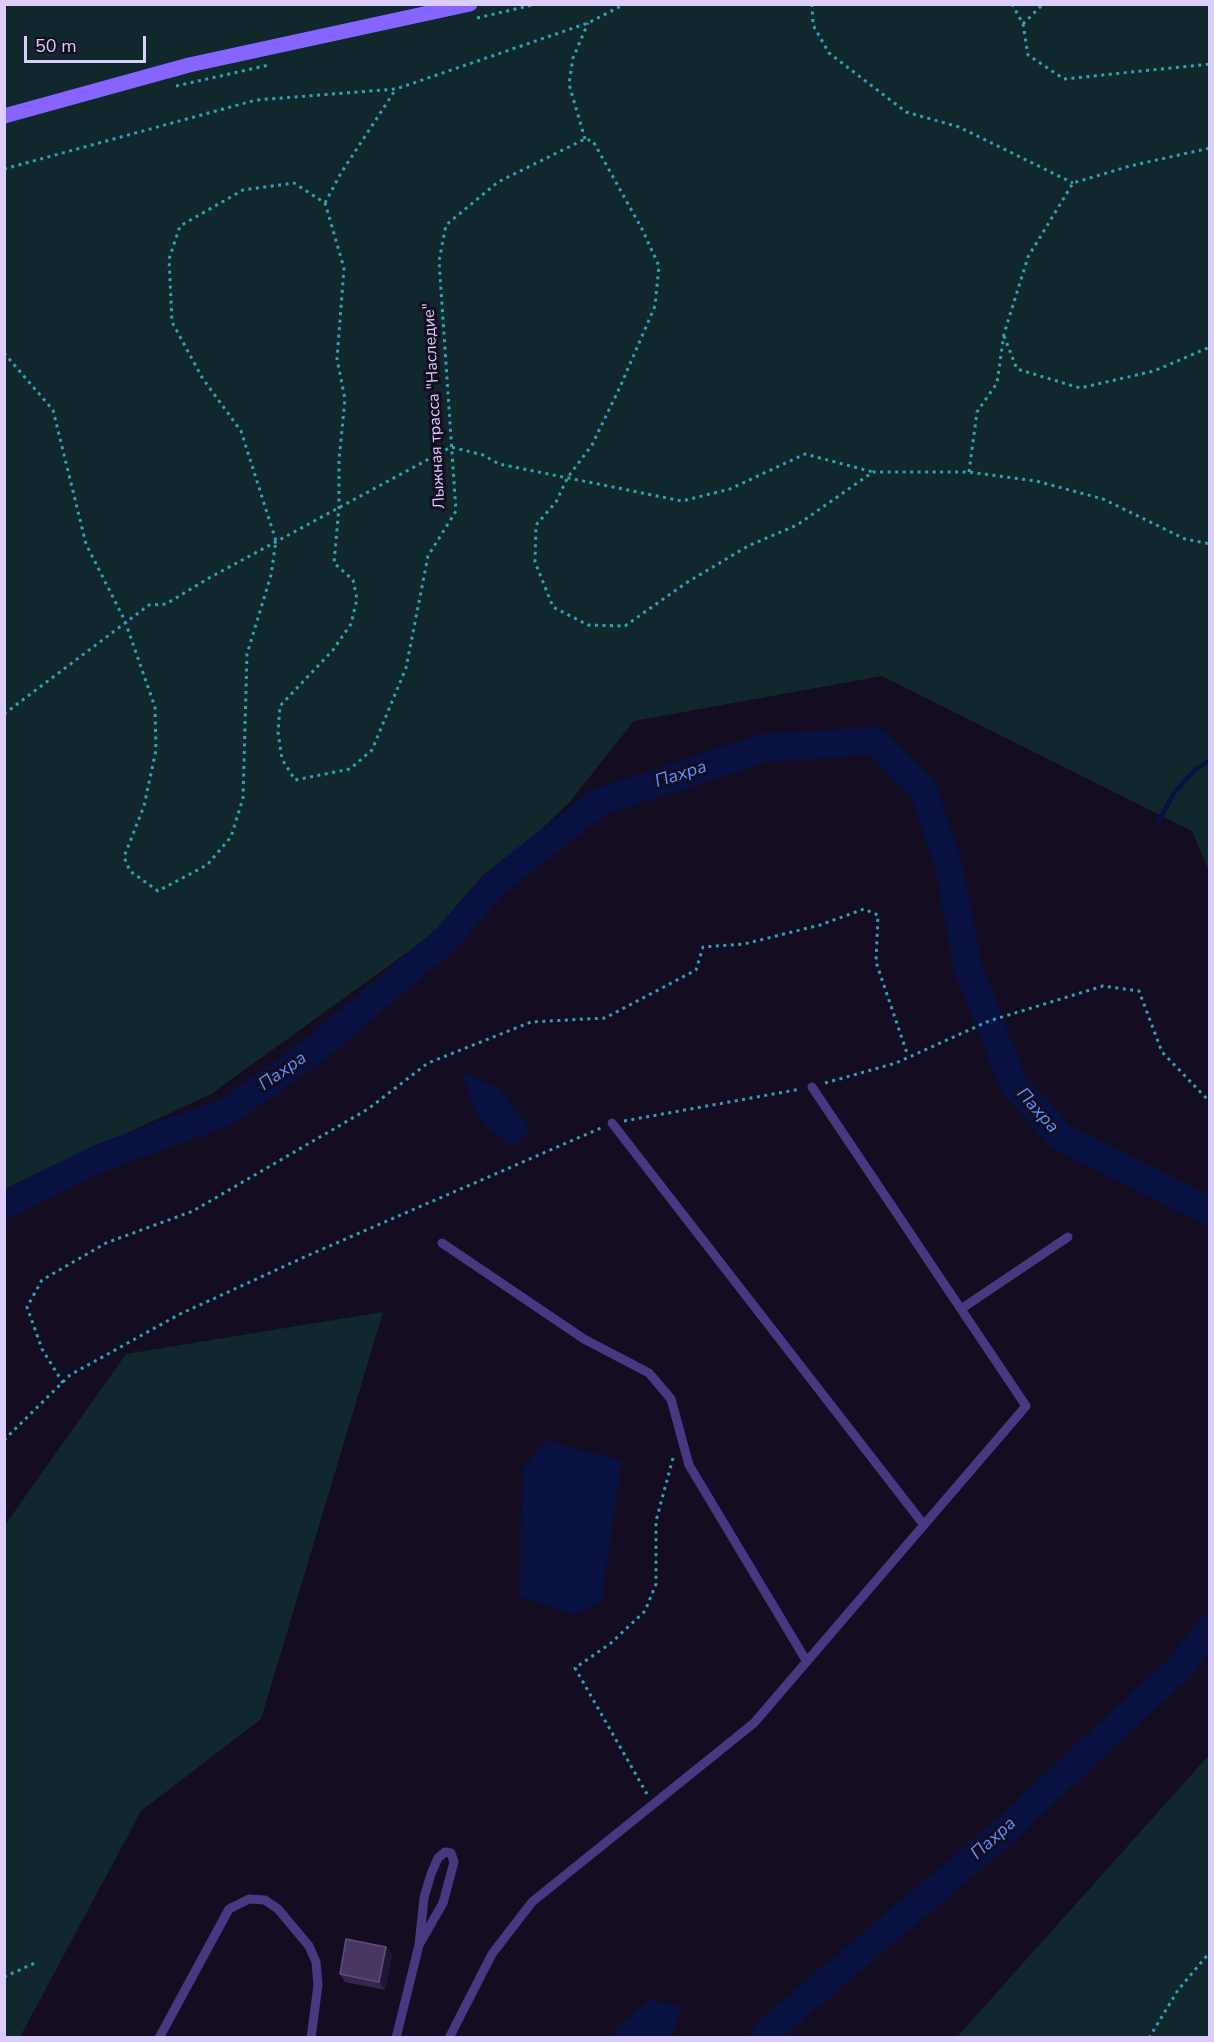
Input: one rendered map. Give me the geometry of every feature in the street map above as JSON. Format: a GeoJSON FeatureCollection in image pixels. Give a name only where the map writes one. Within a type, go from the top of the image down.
{"type":"FeatureCollection","features":[{"type":"Feature","properties":{"kind":"street"},"geometry":{"type":"LineString","coordinates":[[4,116],[189,65],[470,4]]}},
{"type":"Feature","properties":{"kind":"lane"},"geometry":{"type":"LineString","coordinates":[[449,2037],[492,1954],[532,1902],[754,1723],[1026,1406],[812,1087]]}},
{"type":"Feature","properties":{"kind":"lane"},"geometry":{"type":"LineString","coordinates":[[612,1123],[924,1525]]}},
{"type":"Feature","properties":{"kind":"lane"},"geometry":{"type":"LineString","coordinates":[[961,1309],[1068,1237]]}},
{"type":"Feature","properties":{"kind":"lane"},"geometry":{"type":"LineString","coordinates":[[442,1243],[584,1339],[649,1373],[671,1400],[689,1465],[807,1662]]}},
{"type":"Feature","properties":{"kind":"lane"},"geometry":{"type":"LineString","coordinates":[[396,2037],[419,1945],[424,1898],[431,1874],[438,1858],[445,1852],[451,1853],[454,1862],[443,1904],[419,1945]]}},
{"type":"Feature","properties":{"kind":"lane"},"geometry":{"type":"LineString","coordinates":[[159,2037],[229,1909],[249,1899],[265,1900],[278,1909],[309,1946],[316,1962],[318,1985],[311,2037]]}},
{"type":"Feature","properties":{"kind":"path"},"geometry":{"type":"LineString","coordinates":[[467,20],[537,4]]}},
{"type":"Feature","properties":{"kind":"path"},"geometry":{"type":"LineString","coordinates":[[4,169],[256,99],[396,88],[588,23],[625,4]]}},
{"type":"Feature","properties":{"kind":"path"},"geometry":{"type":"LineString","coordinates":[[812,4],[813,25],[829,53],[906,112],[959,127],[1073,183]]}},
{"type":"Feature","properties":{"kind":"path"},"geometry":{"type":"LineString","coordinates":[[1012,4],[1023,24],[1028,55],[1064,79],[1209,64]]}},
{"type":"Feature","properties":{"kind":"path"},"geometry":{"type":"LineString","coordinates":[[1023,24],[1044,4]]}},
{"type":"Feature","properties":{"kind":"path"},"geometry":{"type":"LineString","coordinates":[[588,23],[573,58],[569,84],[585,139],[593,141],[642,229],[659,266],[655,306],[591,445],[568,477],[556,502],[536,525],[535,562],[553,607],[588,625],[625,626],[686,583],[748,546],[797,525],[873,472]]}},
{"type":"Feature","properties":{"kind":"path"},"geometry":{"type":"LineString","coordinates":[[175,87],[280,63]]}},
{"type":"Feature","properties":{"kind":"path"},"geometry":{"type":"LineString","coordinates":[[4,352],[53,410],[86,544],[125,621],[154,707],[156,750],[144,806],[124,857],[130,871],[158,891],[207,865],[231,837],[243,798],[247,654],[271,575],[276,541],[241,430],[203,379],[172,322],[169,259],[180,226],[243,190],[294,183],[325,203],[341,173],[396,88]]}},
{"type":"Feature","properties":{"kind":"path","name":"Лыжная трасса \"Наследие\""},"geometry":{"type":"LineString","coordinates":[[325,203],[344,268],[337,359],[345,399],[339,460],[339,507],[334,563],[353,580],[357,600],[351,624],[333,650],[280,706],[278,732],[282,759],[295,780],[350,769],[372,750],[406,668],[428,556],[456,511],[439,261],[446,225],[498,182],[585,139]]}},
{"type":"Feature","properties":{"kind":"path"},"geometry":{"type":"LineString","coordinates":[[969,472],[977,412],[997,383],[1004,334],[1028,257],[1073,183],[1130,165],[1209,148]]}},
{"type":"Feature","properties":{"kind":"path"},"geometry":{"type":"LineString","coordinates":[[1004,334],[1017,369],[1080,388],[1154,371],[1209,347]]}},
{"type":"Feature","properties":{"kind":"path"},"geometry":{"type":"LineString","coordinates":[[4,714],[149,605],[166,604],[276,541],[451,447],[483,455],[500,464],[682,501],[730,489],[805,454],[873,472],[969,472],[1036,481],[1103,499],[1185,539],[1209,544]]}},
{"type":"Feature","properties":{"kind":"path"},"geometry":{"type":"LineString","coordinates":[[63,1383],[42,1349],[27,1307],[42,1280],[106,1243],[193,1211],[368,1109],[428,1063],[531,1022],[605,1018],[696,970],[703,947],[744,945],[864,909],[878,915],[876,962],[908,1056]]}},
{"type":"Feature","properties":{"kind":"path"},"geometry":{"type":"LineString","coordinates":[[4,1440],[70,1375],[180,1314],[311,1254],[612,1123],[812,1087],[896,1063],[988,1021],[1103,986],[1139,991],[1162,1052],[1209,1102]]}},
{"type":"Feature","properties":{"kind":"path"},"geometry":{"type":"LineString","coordinates":[[653,1804],[575,1668],[611,1643],[645,1611],[656,1584],[656,1521],[680,1433]]}},
{"type":"Feature","properties":{"kind":"path"},"geometry":{"type":"LineString","coordinates":[[1149,2037],[1178,1990],[1209,1952]]}},
{"type":"Feature","properties":{"kind":"path"},"geometry":{"type":"LineString","coordinates":[[4,1977],[37,1962]]}},
{"type":"Feature","properties":{"kind":"green space"},"geometry":{"type":"Polygon","coordinates":[[[4,5],[1209,5],[1209,871],[1192,831],[882,676],[634,721],[568,804],[426,939],[211,1094],[5,1190],[4,5]]]}},
{"type":"Feature","properties":{"kind":"green space"},"geometry":{"type":"Polygon","coordinates":[[[383,1312],[261,1719],[141,1811],[20,2037],[5,2037],[5,1525],[126,1354],[383,1312]]]}},
{"type":"Feature","properties":{"kind":"green space"},"geometry":{"type":"Polygon","coordinates":[[[1209,1755],[1209,2037],[957,2037],[1209,1755]]]}},
{"type":"Feature","properties":{"kind":"shaded area"},"geometry":{"type":"Polygon","coordinates":[[[461,1071],[500,1089],[531,1131],[512,1146],[490,1130],[475,1113],[461,1071]]]}},
{"type":"Feature","properties":{"kind":"shaded area"},"geometry":{"type":"Polygon","coordinates":[[[546,1440],[622,1461],[601,1602],[574,1615],[519,1597],[523,1468],[546,1440]]]}},
{"type":"Feature","properties":{"kind":"shaded area"},"geometry":{"type":"Polygon","coordinates":[[[649,1999],[681,2007],[672,2037],[613,2037],[617,2028],[649,1999]]]}},
{"type":"Feature","properties":{"kind":"building"},"geometry":{"type":"Polygon","coordinates":[[[346,1939],[386,1947],[379,1982],[340,1974],[346,1939]]]}},
{"type":"Feature","properties":{"kind":"waterway","name":"Пахра"},"geometry":{"type":"LineString","coordinates":[[4,1205],[100,1158],[228,1111],[313,1051],[446,939],[494,884],[599,802],[764,748],[874,741],[923,789],[949,867],[968,968],[1014,1085],[1061,1137],[1210,1212]]}},
{"type":"Feature","properties":{"kind":"waterway"},"geometry":{"type":"LineString","coordinates":[[1158,822],[1174,793],[1194,771],[1210,760]]}},
{"type":"Feature","properties":{"kind":"waterway","name":"Пахра"},"geometry":{"type":"LineString","coordinates":[[764,2038],[768,2031],[993,1841],[1183,1664],[1210,1628]]}}]}
